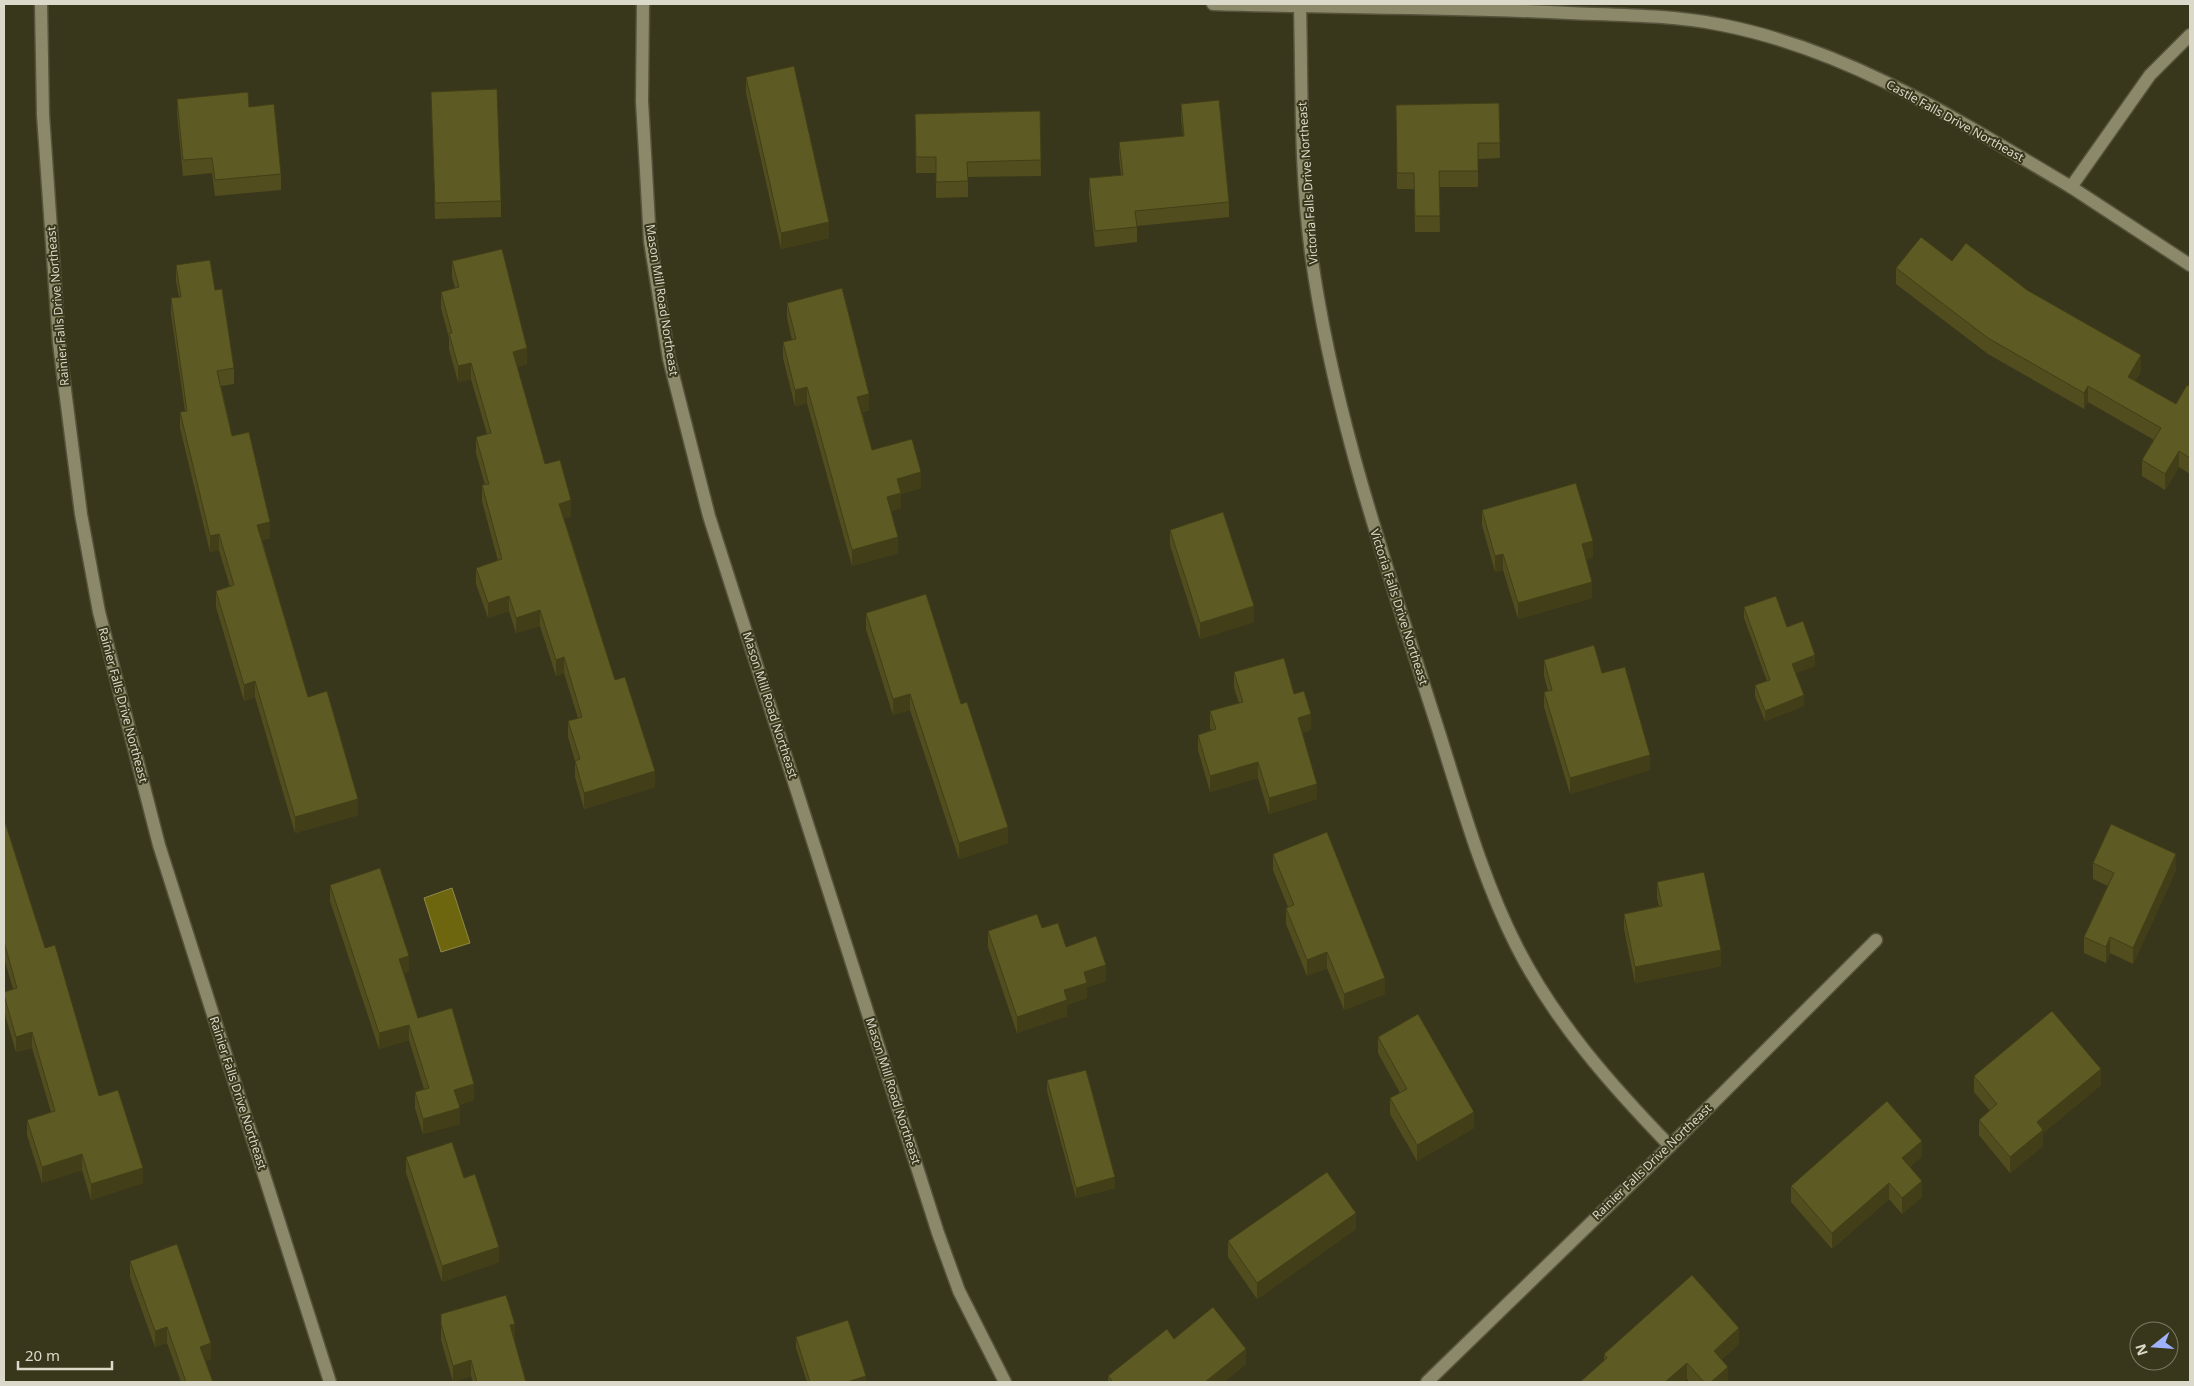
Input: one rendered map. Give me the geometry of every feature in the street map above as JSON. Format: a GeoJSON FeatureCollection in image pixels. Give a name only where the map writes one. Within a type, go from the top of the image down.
{"type":"FeatureCollection","features":[{"type":"Feature","properties":{"kind":"street","name":"Rainier Falls Drive Northeast"},"geometry":{"type":"LineString","coordinates":[[41,4],[43,115],[59,343],[80,514],[99,612],[159,845],[330,1382]]}},
{"type":"Feature","properties":{"kind":"street","name":"Mason Mill Road Northeast"},"geometry":{"type":"LineString","coordinates":[[643,4],[642,101],[650,241],[669,359],[705,500],[938,1233],[958,1291],[1005,1382]]}},
{"type":"Feature","properties":{"kind":"street","name":"Castle Falls Drive Northeast"},"geometry":{"type":"LineString","coordinates":[[1213,4],[1528,11],[1665,17],[1722,24],[1773,38],[1883,80],[1949,115],[2071,187],[2190,265]]}},
{"type":"Feature","properties":{"kind":"street","name":"Victoria Falls Drive Northeast"},"geometry":{"type":"LineString","coordinates":[[1300,7],[1303,144],[1311,251],[1329,355],[1371,521],[1469,823],[1502,914],[1518,948],[1556,1012],[1622,1097],[1670,1146]]}},
{"type":"Feature","properties":{"kind":"street"},"geometry":{"type":"LineString","coordinates":[[2071,187],[2150,75],[2190,35]]}},
{"type":"Feature","properties":{"kind":"street","name":"Rainier Falls Drive Northeast"},"geometry":{"type":"LineString","coordinates":[[1427,1382],[1670,1146],[1876,940]]}},
{"type":"Feature","properties":{"kind":"shaded area"},"geometry":{"type":"Polygon","coordinates":[[[452,888],[470,943],[441,952],[424,898],[452,888]]]}},
{"type":"Feature","properties":{"kind":"building"},"geometry":{"type":"Polygon","coordinates":[[[794,66],[829,222],[781,233],[746,77],[794,66]]]}},
{"type":"Feature","properties":{"kind":"building"},"geometry":{"type":"Polygon","coordinates":[[[497,89],[501,201],[435,203],[431,92],[497,89]]]}},
{"type":"Feature","properties":{"kind":"building"},"geometry":{"type":"Polygon","coordinates":[[[248,92],[249,107],[274,104],[281,174],[215,180],[212,158],[183,160],[177,99],[248,92]]]}},
{"type":"Feature","properties":{"kind":"building"},"geometry":{"type":"Polygon","coordinates":[[[1219,100],[1229,202],[1135,211],[1137,227],[1095,231],[1089,178],[1123,175],[1119,142],[1184,136],[1181,104],[1219,100]]]}},
{"type":"Feature","properties":{"kind":"building"},"geometry":{"type":"Polygon","coordinates":[[[1499,103],[1500,143],[1478,143],[1478,171],[1439,171],[1440,216],[1415,216],[1414,173],[1397,173],[1396,105],[1499,103]]]}},
{"type":"Feature","properties":{"kind":"building"},"geometry":{"type":"Polygon","coordinates":[[[1040,111],[1041,160],[967,162],[968,181],[936,182],[936,157],[916,157],[915,114],[1040,111]]]}},
{"type":"Feature","properties":{"kind":"building"},"geometry":{"type":"Polygon","coordinates":[[[1921,237],[1952,261],[1966,243],[2027,290],[2141,355],[2128,377],[2176,404],[2187,385],[2190,387],[2190,458],[2179,451],[2165,474],[2142,460],[2161,428],[2088,386],[2084,393],[1988,338],[1896,268],[1921,237]]]}},
{"type":"Feature","properties":{"kind":"building"},"geometry":{"type":"Polygon","coordinates":[[[502,249],[527,348],[513,352],[545,464],[560,460],[571,500],[559,504],[615,680],[625,677],[655,771],[584,793],[575,761],[580,759],[568,721],[582,717],[564,657],[556,660],[540,610],[516,618],[509,596],[488,603],[476,568],[502,559],[482,485],[489,484],[476,437],[491,433],[471,363],[458,366],[449,333],[452,333],[441,292],[459,287],[452,261],[502,249]]]}},
{"type":"Feature","properties":{"kind":"building"},"geometry":{"type":"Polygon","coordinates":[[[210,260],[215,290],[222,289],[234,368],[217,371],[232,436],[249,432],[270,522],[257,525],[308,697],[327,691],[358,799],[295,817],[255,681],[244,685],[216,591],[234,585],[219,534],[210,536],[180,412],[187,411],[171,298],[181,297],[176,265],[210,260]]]}},
{"type":"Feature","properties":{"kind":"building"},"geometry":{"type":"Polygon","coordinates":[[[842,288],[869,394],[857,397],[872,450],[912,439],[921,472],[897,479],[901,493],[887,497],[898,537],[852,550],[807,387],[795,390],[783,342],[796,339],[787,303],[842,288]]]}},
{"type":"Feature","properties":{"kind":"building"},"geometry":{"type":"Polygon","coordinates":[[[1576,483],[1593,541],[1582,544],[1592,582],[1518,603],[1503,554],[1495,556],[1482,510],[1576,483]]]}},
{"type":"Feature","properties":{"kind":"building"},"geometry":{"type":"Polygon","coordinates":[[[1223,512],[1254,606],[1200,623],[1170,530],[1223,512]]]}},
{"type":"Feature","properties":{"kind":"building"},"geometry":{"type":"Polygon","coordinates":[[[926,594],[961,704],[967,702],[1008,827],[959,843],[910,694],[893,699],[866,613],[926,594]]]}},
{"type":"Feature","properties":{"kind":"building"},"geometry":{"type":"Polygon","coordinates":[[[1776,596],[1787,627],[1803,621],[1815,655],[1792,664],[1804,695],[1765,711],[1755,685],[1770,680],[1744,607],[1776,596]]]}},
{"type":"Feature","properties":{"kind":"building"},"geometry":{"type":"Polygon","coordinates":[[[1594,645],[1602,673],[1625,667],[1650,755],[1570,778],[1544,692],[1552,690],[1544,660],[1594,645]]]}},
{"type":"Feature","properties":{"kind":"building"},"geometry":{"type":"Polygon","coordinates":[[[1284,658],[1294,694],[1304,691],[1311,714],[1298,718],[1317,784],[1269,798],[1258,762],[1210,776],[1198,735],[1216,729],[1210,711],[1243,702],[1234,672],[1284,658]]]}},
{"type":"Feature","properties":{"kind":"building"},"geometry":{"type":"Polygon","coordinates":[[[4,819],[45,948],[55,945],[99,1096],[118,1090],[143,1168],[91,1184],[82,1154],[42,1167],[27,1120],[55,1111],[32,1032],[16,1037],[4,995],[4,992],[17,988],[4,942],[4,819]]]}},
{"type":"Feature","properties":{"kind":"building"},"geometry":{"type":"Polygon","coordinates":[[[2111,824],[2176,854],[2133,948],[2110,937],[2106,947],[2084,937],[2114,873],[2093,863],[2111,824]]]}},
{"type":"Feature","properties":{"kind":"building"},"geometry":{"type":"Polygon","coordinates":[[[1327,832],[1385,978],[1344,994],[1327,952],[1307,960],[1286,908],[1294,905],[1273,854],[1327,832]]]}},
{"type":"Feature","properties":{"kind":"building"},"geometry":{"type":"Polygon","coordinates":[[[380,868],[409,956],[399,959],[418,1018],[452,1008],[474,1084],[454,1090],[460,1108],[423,1119],[415,1092],[429,1088],[409,1025],[379,1033],[330,885],[380,868]]]}},
{"type":"Feature","properties":{"kind":"building"},"geometry":{"type":"Polygon","coordinates":[[[1704,872],[1721,950],[1635,967],[1624,914],[1662,906],[1657,882],[1704,872]]]}},
{"type":"Feature","properties":{"kind":"building"},"geometry":{"type":"Polygon","coordinates":[[[1037,914],[1042,928],[1058,923],[1066,947],[1096,936],[1106,965],[1084,972],[1087,983],[1064,990],[1067,1000],[1017,1017],[988,931],[1037,914]]]}},
{"type":"Feature","properties":{"kind":"building"},"geometry":{"type":"Polygon","coordinates":[[[2052,1011],[2101,1069],[2037,1122],[2043,1130],[2010,1157],[1979,1120],[1997,1104],[1974,1076],[2052,1011]]]}},
{"type":"Feature","properties":{"kind":"building"},"geometry":{"type":"Polygon","coordinates":[[[1418,1014],[1474,1112],[1417,1145],[1390,1098],[1407,1089],[1378,1037],[1418,1014]]]}},
{"type":"Feature","properties":{"kind":"building"},"geometry":{"type":"Polygon","coordinates":[[[1086,1070],[1115,1177],[1076,1188],[1047,1080],[1086,1070]]]}},
{"type":"Feature","properties":{"kind":"building"},"geometry":{"type":"Polygon","coordinates":[[[1887,1101],[1922,1141],[1902,1158],[1922,1181],[1902,1198],[1889,1183],[1832,1233],[1791,1186],[1887,1101]]]}},
{"type":"Feature","properties":{"kind":"building"},"geometry":{"type":"Polygon","coordinates":[[[452,1142],[464,1178],[475,1174],[499,1247],[442,1266],[406,1157],[452,1142]]]}},
{"type":"Feature","properties":{"kind":"building"},"geometry":{"type":"Polygon","coordinates":[[[1327,1172],[1356,1213],[1257,1283],[1228,1241],[1327,1172]]]}},
{"type":"Feature","properties":{"kind":"building"},"geometry":{"type":"Polygon","coordinates":[[[177,1244],[211,1343],[200,1347],[213,1382],[186,1382],[167,1327],[155,1331],[130,1261],[177,1244]]]}},
{"type":"Feature","properties":{"kind":"building"},"geometry":{"type":"Polygon","coordinates":[[[1692,1275],[1739,1328],[1714,1351],[1728,1367],[1711,1382],[1704,1382],[1687,1363],[1665,1382],[1580,1382],[1607,1358],[1604,1354],[1692,1275]]]}},
{"type":"Feature","properties":{"kind":"building"},"geometry":{"type":"Polygon","coordinates":[[[506,1295],[515,1324],[510,1325],[526,1382],[477,1382],[471,1360],[453,1366],[441,1324],[441,1314],[506,1295]]]}},
{"type":"Feature","properties":{"kind":"building"},"geometry":{"type":"Polygon","coordinates":[[[1213,1307],[1246,1349],[1205,1382],[1113,1382],[1108,1376],[1167,1329],[1174,1339],[1213,1307]]]}},
{"type":"Feature","properties":{"kind":"building"},"geometry":{"type":"Polygon","coordinates":[[[848,1320],[866,1376],[847,1382],[810,1382],[796,1337],[848,1320]]]}}]}
